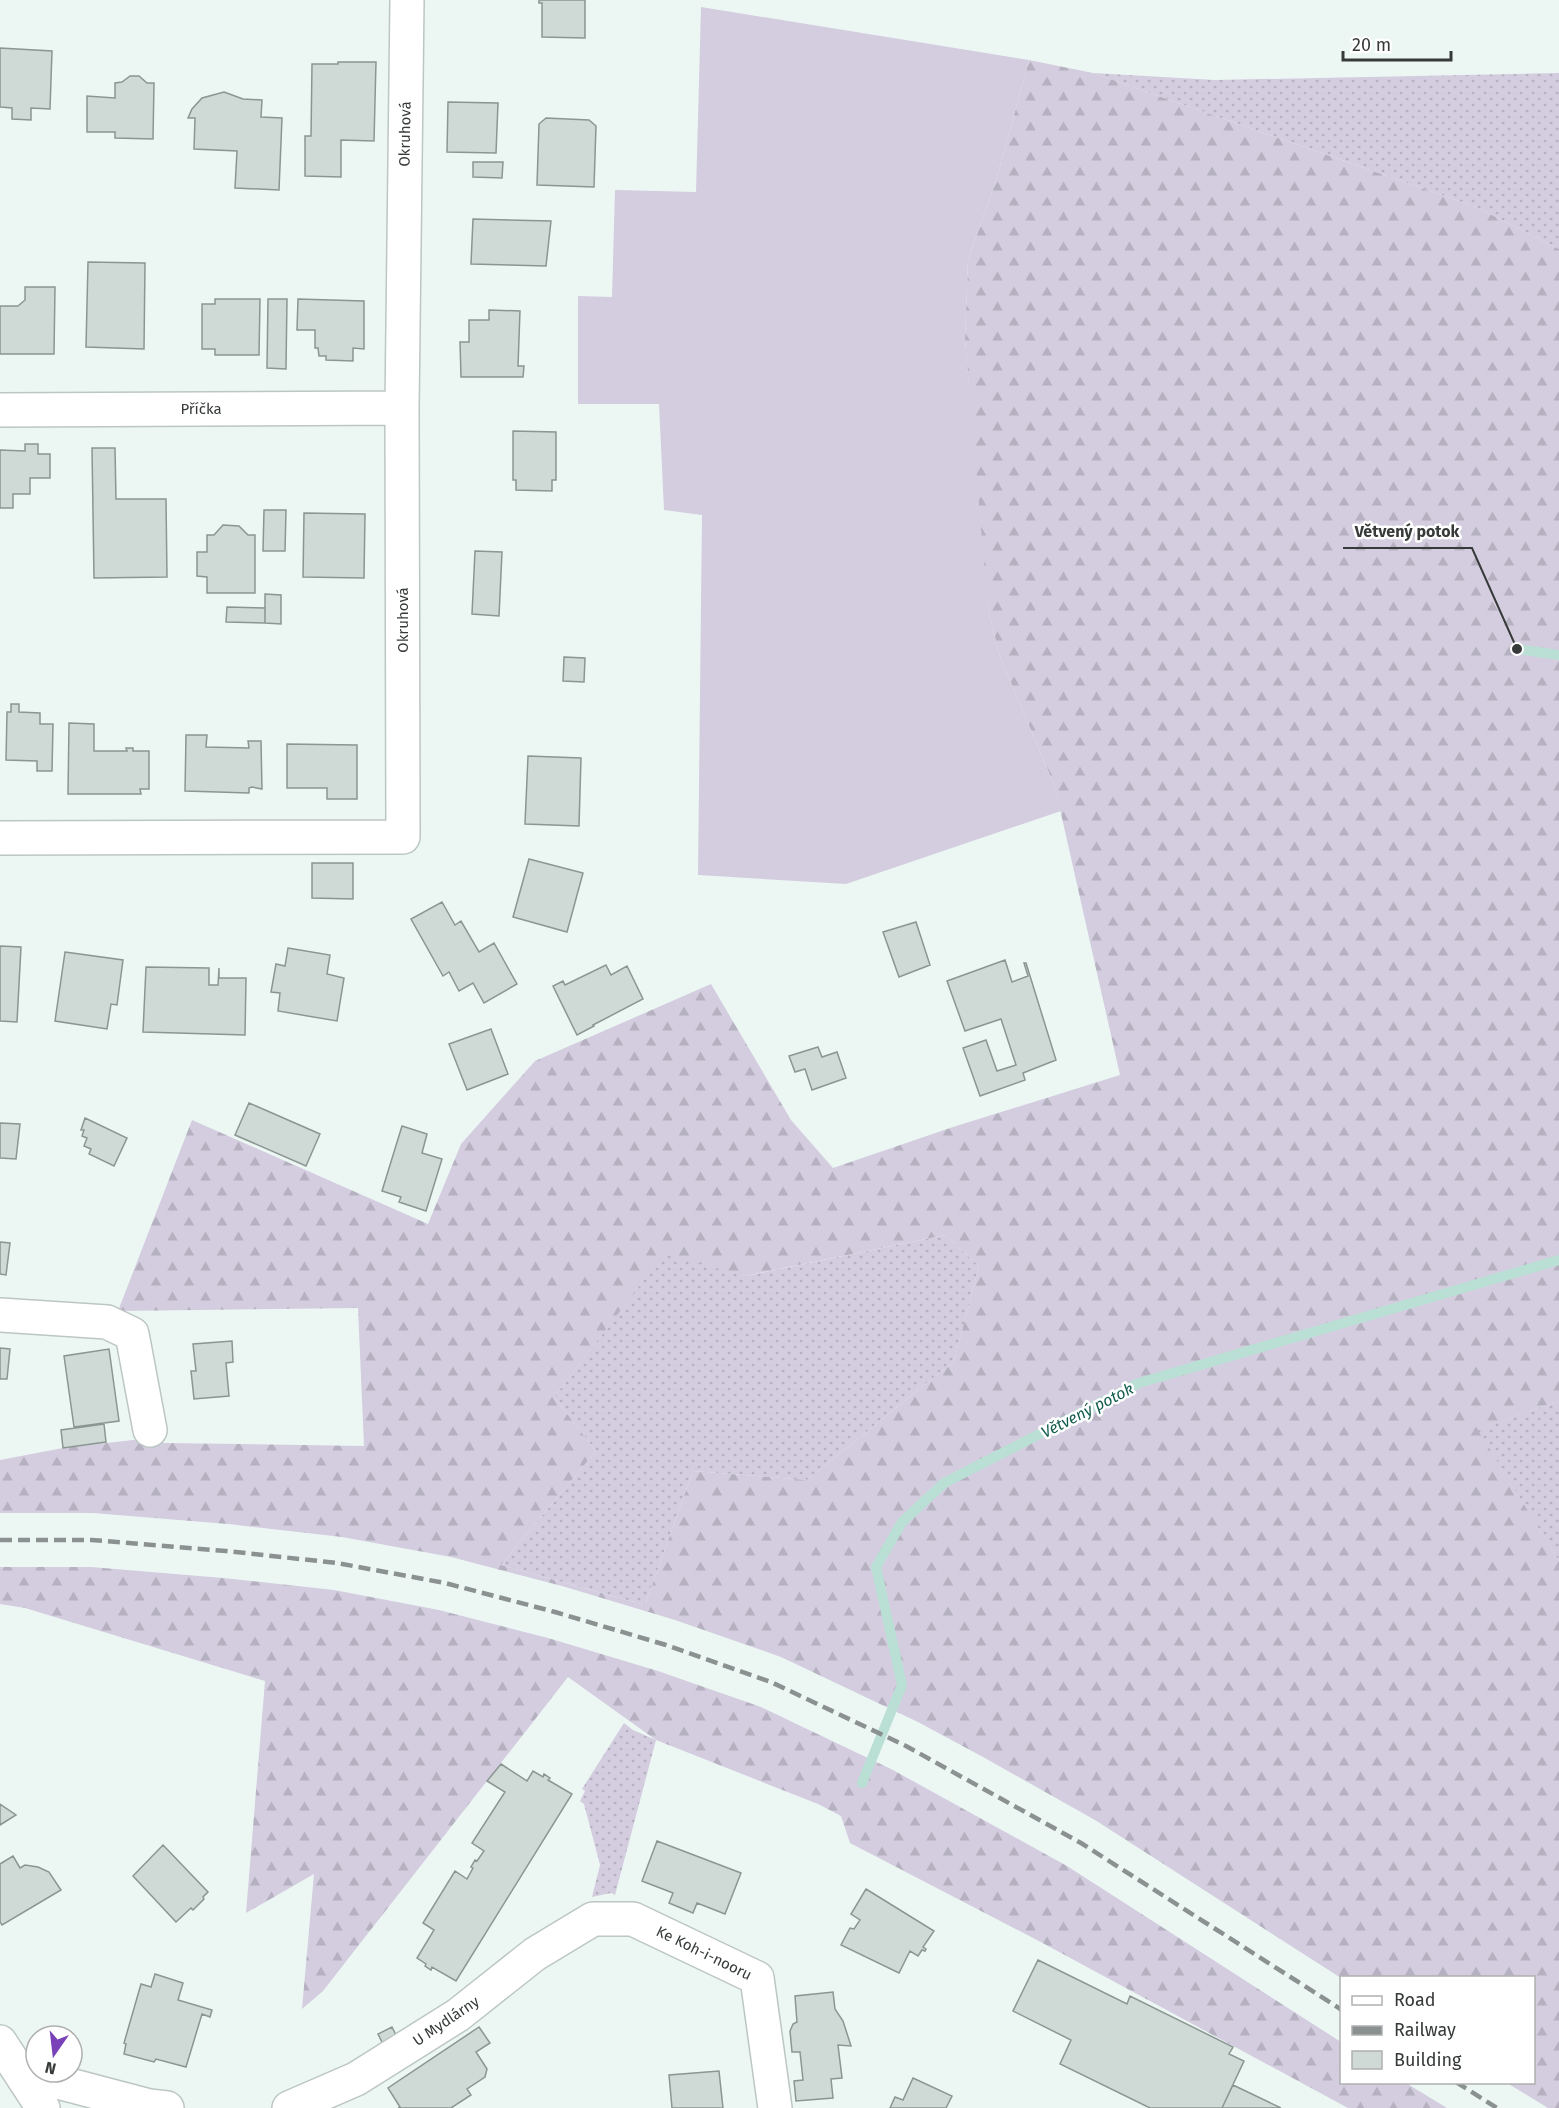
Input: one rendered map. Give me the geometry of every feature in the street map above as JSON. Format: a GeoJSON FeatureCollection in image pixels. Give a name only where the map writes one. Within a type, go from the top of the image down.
{"type":"FeatureCollection","features":[{"type":"Feature","properties":{"kind":"street","name":"Okruhová"},"geometry":{"type":"LineString","coordinates":[[0,838],[403,837],[402,408],[407,0]]}},
{"type":"Feature","properties":{"kind":"street","name":"Příčka"},"geometry":{"type":"LineString","coordinates":[[0,410],[402,408]]}},
{"type":"Feature","properties":{"kind":"street"},"geometry":{"type":"LineString","coordinates":[[0,1315],[107,1322],[132,1334],[150,1430]]}},
{"type":"Feature","properties":{"kind":"street","name":"U Mydlárny"},"geometry":{"type":"LineString","coordinates":[[289,2108],[356,2079],[458,2015],[535,1954],[594,1919]]}},
{"type":"Feature","properties":{"kind":"street","name":"Ke Koh-i-nooru"},"geometry":{"type":"LineString","coordinates":[[594,1919],[633,1919],[757,1978],[776,2108]]}},
{"type":"Feature","properties":{"kind":"street"},"geometry":{"type":"LineString","coordinates":[[0,2042],[43,2108]]}},
{"type":"Feature","properties":{"kind":"street"},"geometry":{"type":"LineString","coordinates":[[20,2072],[149,2106],[167,2108]]}},
{"type":"Feature","properties":{"kind":"green space"},"geometry":{"type":"Polygon","coordinates":[[[701,7],[1029,60],[997,177],[968,260],[965,339],[988,610],[1000,657],[1055,787],[1061,811],[846,884],[698,875],[702,515],[664,510],[659,404],[578,404],[578,296],[612,297],[615,190],[696,192],[701,7]]]}},
{"type":"Feature","properties":{"kind":"green space"},"geometry":{"type":"Polygon","coordinates":[[[1029,60],[1093,73],[1476,207],[1559,249],[1559,1402],[1478,1430],[1559,1561],[1559,2108],[1548,2108],[1509,2084],[1535,2084],[1535,1976],[1340,1977],[1095,1820],[918,1722],[781,1657],[675,1620],[562,1586],[451,1557],[342,1537],[228,1524],[93,1513],[0,1513],[0,1460],[63,1448],[133,1440],[165,1443],[364,1446],[358,1308],[118,1311],[192,1120],[428,1224],[461,1144],[535,1061],[711,984],[791,1120],[833,1168],[953,1127],[1120,1075],[1055,787],[1000,657],[988,610],[965,339],[968,260],[997,177],[1029,60]],[[945,1235],[745,1276],[664,1254],[554,1397],[596,1451],[501,1565],[645,1605],[693,1471],[807,1480],[954,1361],[979,1266],[945,1235]]]}},
{"type":"Feature","properties":{"kind":"green space"},"geometry":{"type":"Polygon","coordinates":[[[1093,73],[1215,80],[1559,73],[1559,249],[1476,207],[1093,73]]]}},
{"type":"Feature","properties":{"kind":"green space"},"geometry":{"type":"Polygon","coordinates":[[[945,1235],[979,1266],[954,1361],[807,1480],[693,1471],[645,1605],[501,1565],[596,1451],[554,1397],[664,1253],[746,1276],[945,1235]]]}},
{"type":"Feature","properties":{"kind":"green space"},"geometry":{"type":"Polygon","coordinates":[[[1559,1402],[1559,1561],[1477,1430],[1559,1402]]]}},
{"type":"Feature","properties":{"kind":"green space"},"geometry":{"type":"Polygon","coordinates":[[[0,1567],[91,1567],[223,1578],[334,1590],[439,1610],[548,1638],[658,1671],[761,1707],[893,1770],[1067,1866],[1340,2041],[1340,2084],[1408,2084],[1447,2108],[1348,2108],[1037,1940],[850,1843],[841,1816],[818,1804],[656,1740],[568,1677],[323,1991],[302,2009],[314,1874],[246,1913],[265,1681],[25,1608],[0,1604],[0,1567]]]}},
{"type":"Feature","properties":{"kind":"green space"},"geometry":{"type":"Polygon","coordinates":[[[624,1723],[633,1730],[656,1740],[615,1895],[611,1893],[592,1897],[600,1865],[584,1804],[580,1801],[585,1791],[582,1789],[624,1723]]]}},
{"type":"Feature","properties":{"kind":"building"},"geometry":{"type":"Polygon","coordinates":[[[539,0],[585,0],[585,38],[542,37],[542,3],[539,3],[539,0]]]}},
{"type":"Feature","properties":{"kind":"building"},"geometry":{"type":"Polygon","coordinates":[[[0,48],[52,51],[50,109],[31,108],[31,120],[12,119],[12,108],[0,107],[0,48]]]}},
{"type":"Feature","properties":{"kind":"building"},"geometry":{"type":"Polygon","coordinates":[[[338,62],[376,62],[374,141],[341,140],[341,177],[305,176],[305,136],[311,136],[312,64],[338,64],[338,62]]]}},
{"type":"Feature","properties":{"kind":"building"},"geometry":{"type":"Polygon","coordinates":[[[130,76],[139,76],[147,83],[154,83],[153,139],[115,138],[115,132],[87,132],[87,96],[115,98],[115,83],[122,82],[130,76]]]}},
{"type":"Feature","properties":{"kind":"building"},"geometry":{"type":"Polygon","coordinates":[[[224,92],[243,99],[262,100],[261,117],[282,118],[279,190],[235,188],[237,151],[194,149],[195,118],[188,118],[192,109],[202,98],[224,92]]]}},
{"type":"Feature","properties":{"kind":"building"},"geometry":{"type":"Polygon","coordinates":[[[448,102],[498,103],[496,153],[447,152],[448,102]]]}},
{"type":"Feature","properties":{"kind":"building"},"geometry":{"type":"Polygon","coordinates":[[[546,118],[589,120],[596,126],[594,187],[537,185],[539,124],[546,118]]]}},
{"type":"Feature","properties":{"kind":"building"},"geometry":{"type":"Polygon","coordinates":[[[473,162],[503,162],[502,178],[473,177],[473,162]]]}},
{"type":"Feature","properties":{"kind":"building"},"geometry":{"type":"Polygon","coordinates":[[[473,219],[551,221],[546,266],[471,264],[473,219]]]}},
{"type":"Feature","properties":{"kind":"building"},"geometry":{"type":"Polygon","coordinates":[[[88,262],[145,263],[144,349],[86,347],[88,262]]]}},
{"type":"Feature","properties":{"kind":"building"},"geometry":{"type":"Polygon","coordinates":[[[25,287],[55,287],[54,354],[0,354],[0,306],[18,306],[25,300],[25,287]]]}},
{"type":"Feature","properties":{"kind":"building"},"geometry":{"type":"Polygon","coordinates":[[[215,299],[260,299],[259,355],[215,355],[215,349],[202,349],[202,304],[215,304],[215,299]]]}},
{"type":"Feature","properties":{"kind":"building"},"geometry":{"type":"Polygon","coordinates":[[[268,299],[287,299],[286,369],[267,368],[268,299]]]}},
{"type":"Feature","properties":{"kind":"building"},"geometry":{"type":"Polygon","coordinates":[[[298,299],[364,301],[364,349],[353,348],[353,361],[326,360],[326,356],[319,356],[318,348],[315,348],[315,330],[297,330],[298,299]]]}},
{"type":"Feature","properties":{"kind":"building"},"geometry":{"type":"Polygon","coordinates":[[[489,310],[520,311],[518,366],[524,366],[523,377],[461,377],[460,342],[469,342],[469,320],[489,320],[489,310]]]}},
{"type":"Feature","properties":{"kind":"building"},"geometry":{"type":"Polygon","coordinates":[[[513,431],[556,432],[556,480],[552,480],[552,491],[516,490],[516,480],[513,480],[513,431]]]}},
{"type":"Feature","properties":{"kind":"building"},"geometry":{"type":"Polygon","coordinates":[[[25,444],[38,444],[38,454],[50,454],[50,478],[30,478],[30,494],[13,494],[13,508],[0,508],[0,450],[25,451],[25,444]]]}},
{"type":"Feature","properties":{"kind":"building"},"geometry":{"type":"Polygon","coordinates":[[[92,448],[115,448],[116,499],[166,499],[167,577],[94,578],[92,448]]]}},
{"type":"Feature","properties":{"kind":"building"},"geometry":{"type":"Polygon","coordinates":[[[264,510],[286,510],[285,551],[263,551],[264,510]]]}},
{"type":"Feature","properties":{"kind":"building"},"geometry":{"type":"Polygon","coordinates":[[[304,513],[365,514],[364,578],[303,577],[304,513]]]}},
{"type":"Feature","properties":{"kind":"building"},"geometry":{"type":"Polygon","coordinates":[[[223,525],[239,526],[248,535],[255,535],[255,593],[207,593],[207,577],[197,576],[197,552],[207,552],[207,535],[214,535],[223,525]]]}},
{"type":"Feature","properties":{"kind":"building"},"geometry":{"type":"Polygon","coordinates":[[[475,551],[502,552],[499,616],[472,614],[475,551]]]}},
{"type":"Feature","properties":{"kind":"building"},"geometry":{"type":"Polygon","coordinates":[[[265,594],[281,595],[281,624],[265,623],[265,594]]]}},
{"type":"Feature","properties":{"kind":"building"},"geometry":{"type":"Polygon","coordinates":[[[227,607],[265,608],[265,623],[226,622],[227,607]]]}},
{"type":"Feature","properties":{"kind":"building"},"geometry":{"type":"Polygon","coordinates":[[[564,657],[585,658],[584,682],[563,681],[564,657]]]}},
{"type":"Feature","properties":{"kind":"building"},"geometry":{"type":"Polygon","coordinates":[[[11,704],[19,704],[19,712],[40,713],[40,724],[53,724],[52,771],[37,771],[37,761],[6,760],[7,712],[11,712],[11,704]]]}},
{"type":"Feature","properties":{"kind":"building"},"geometry":{"type":"Polygon","coordinates":[[[69,723],[94,724],[94,751],[127,751],[126,748],[133,748],[133,751],[149,751],[149,789],[140,789],[141,794],[68,794],[69,723]]]}},
{"type":"Feature","properties":{"kind":"building"},"geometry":{"type":"Polygon","coordinates":[[[186,735],[207,735],[206,747],[249,748],[248,741],[261,741],[262,789],[252,787],[249,788],[249,793],[185,791],[186,735]]]}},
{"type":"Feature","properties":{"kind":"building"},"geometry":{"type":"Polygon","coordinates":[[[287,744],[357,745],[357,799],[327,799],[327,788],[287,788],[287,744]]]}},
{"type":"Feature","properties":{"kind":"building"},"geometry":{"type":"Polygon","coordinates":[[[528,756],[581,758],[579,826],[525,824],[528,756]]]}},
{"type":"Feature","properties":{"kind":"building"},"geometry":{"type":"Polygon","coordinates":[[[529,859],[583,873],[567,932],[513,917],[529,859]]]}},
{"type":"Feature","properties":{"kind":"building"},"geometry":{"type":"Polygon","coordinates":[[[312,863],[353,863],[353,899],[312,898],[312,863]]]}},
{"type":"Feature","properties":{"kind":"building"},"geometry":{"type":"Polygon","coordinates":[[[442,902],[455,925],[461,921],[479,952],[494,943],[517,984],[484,1003],[473,983],[459,991],[449,972],[443,976],[411,919],[442,902]]]}},
{"type":"Feature","properties":{"kind":"building"},"geometry":{"type":"Polygon","coordinates":[[[916,922],[930,965],[899,977],[883,932],[916,922]]]}},
{"type":"Feature","properties":{"kind":"building"},"geometry":{"type":"Polygon","coordinates":[[[0,946],[21,947],[17,1022],[0,1021],[0,946]]]}},
{"type":"Feature","properties":{"kind":"building"},"geometry":{"type":"Polygon","coordinates":[[[288,948],[330,955],[327,974],[344,978],[337,1021],[278,1011],[280,993],[271,992],[276,964],[285,966],[288,948]]]}},
{"type":"Feature","properties":{"kind":"building"},"geometry":{"type":"Polygon","coordinates":[[[65,952],[123,960],[117,1005],[111,1004],[107,1029],[55,1021],[65,952]]]}},
{"type":"Feature","properties":{"kind":"building"},"geometry":{"type":"Polygon","coordinates":[[[1005,960],[1012,982],[1028,976],[1024,963],[1026,963],[1056,1060],[1023,1073],[1025,1080],[980,1096],[963,1048],[986,1040],[997,1071],[1016,1065],[1001,1019],[965,1031],[947,981],[1005,960]]]}},
{"type":"Feature","properties":{"kind":"building"},"geometry":{"type":"Polygon","coordinates":[[[606,965],[611,975],[627,966],[643,999],[577,1035],[553,986],[563,981],[565,985],[606,965]]]}},
{"type":"Feature","properties":{"kind":"building"},"geometry":{"type":"Polygon","coordinates":[[[146,967],[209,968],[209,985],[218,985],[219,968],[219,978],[246,978],[245,1035],[143,1032],[146,967]]]}},
{"type":"Feature","properties":{"kind":"building"},"geometry":{"type":"Polygon","coordinates":[[[491,1029],[508,1074],[467,1090],[449,1044],[491,1029]]]}},
{"type":"Feature","properties":{"kind":"building"},"geometry":{"type":"Polygon","coordinates":[[[818,1047],[822,1057],[837,1052],[846,1078],[812,1090],[805,1069],[795,1072],[789,1056],[818,1047]]]}},
{"type":"Feature","properties":{"kind":"building"},"geometry":{"type":"Polygon","coordinates":[[[249,1103],[320,1134],[306,1166],[235,1135],[249,1103]]]}},
{"type":"Feature","properties":{"kind":"building"},"geometry":{"type":"Polygon","coordinates":[[[85,1118],[127,1138],[114,1166],[89,1154],[91,1149],[84,1146],[87,1138],[82,1136],[84,1130],[81,1130],[85,1118]]]}},
{"type":"Feature","properties":{"kind":"building"},"geometry":{"type":"Polygon","coordinates":[[[0,1123],[20,1124],[16,1159],[0,1158],[0,1123]]]}},
{"type":"Feature","properties":{"kind":"building"},"geometry":{"type":"Polygon","coordinates":[[[402,1126],[427,1134],[422,1153],[442,1159],[426,1211],[399,1202],[401,1197],[382,1191],[402,1126]]]}},
{"type":"Feature","properties":{"kind":"building"},"geometry":{"type":"Polygon","coordinates":[[[0,1242],[10,1243],[6,1275],[0,1274],[0,1242]]]}},
{"type":"Feature","properties":{"kind":"building"},"geometry":{"type":"Polygon","coordinates":[[[232,1341],[233,1362],[226,1363],[229,1396],[194,1399],[191,1371],[196,1371],[193,1344],[232,1341]]]}},
{"type":"Feature","properties":{"kind":"building"},"geometry":{"type":"Polygon","coordinates":[[[0,1348],[10,1349],[7,1379],[0,1379],[0,1348]]]}},
{"type":"Feature","properties":{"kind":"building"},"geometry":{"type":"Polygon","coordinates":[[[109,1349],[119,1421],[74,1427],[64,1356],[109,1349]]]}},
{"type":"Feature","properties":{"kind":"building"},"geometry":{"type":"Polygon","coordinates":[[[104,1424],[106,1442],[63,1448],[61,1430],[104,1424]]]}},
{"type":"Feature","properties":{"kind":"building"},"geometry":{"type":"Polygon","coordinates":[[[501,1764],[527,1781],[533,1771],[543,1777],[544,1774],[550,1778],[548,1780],[572,1794],[456,1981],[432,1967],[431,1970],[417,1958],[434,1930],[423,1923],[455,1871],[467,1879],[475,1860],[477,1861],[484,1851],[472,1843],[505,1792],[487,1781],[501,1764]]]}},
{"type":"Feature","properties":{"kind":"building"},"geometry":{"type":"Polygon","coordinates":[[[0,1804],[16,1815],[0,1825],[0,1804]]]}},
{"type":"Feature","properties":{"kind":"building"},"geometry":{"type":"Polygon","coordinates":[[[657,1841],[741,1873],[725,1914],[697,1903],[693,1913],[669,1903],[673,1893],[642,1881],[657,1841]]]}},
{"type":"Feature","properties":{"kind":"building"},"geometry":{"type":"Polygon","coordinates":[[[163,1845],[208,1892],[193,1910],[191,1908],[176,1922],[133,1876],[163,1845]]]}},
{"type":"Feature","properties":{"kind":"building"},"geometry":{"type":"Polygon","coordinates":[[[13,1856],[20,1868],[25,1865],[49,1872],[61,1890],[2,1925],[0,1922],[0,1864],[13,1856]]]}},
{"type":"Feature","properties":{"kind":"building"},"geometry":{"type":"Polygon","coordinates":[[[866,1889],[934,1931],[923,1947],[925,1951],[922,1950],[918,1956],[910,1951],[899,1973],[841,1945],[850,1928],[854,1929],[860,1920],[851,1914],[866,1889]]]}},
{"type":"Feature","properties":{"kind":"building"},"geometry":{"type":"Polygon","coordinates":[[[1038,1960],[1127,2004],[1130,1996],[1233,2047],[1229,2054],[1244,2061],[1222,2108],[1150,2108],[1060,2064],[1071,2040],[1013,2011],[1038,1960]]]}},
{"type":"Feature","properties":{"kind":"building"},"geometry":{"type":"Polygon","coordinates":[[[155,1974],[183,1983],[178,2000],[212,2010],[210,2017],[202,2014],[186,2067],[124,2054],[126,2044],[124,2043],[141,1984],[151,1987],[155,1974]]]}},
{"type":"Feature","properties":{"kind":"building"},"geometry":{"type":"Polygon","coordinates":[[[833,1992],[835,2009],[843,2021],[851,2046],[838,2045],[842,2078],[831,2079],[833,2098],[796,2101],[794,2081],[803,2080],[800,2052],[792,2052],[790,2031],[793,2024],[797,2022],[795,1996],[833,1992]]]}},
{"type":"Feature","properties":{"kind":"building"},"geometry":{"type":"Polygon","coordinates":[[[392,2027],[398,2039],[384,2046],[378,2034],[392,2027]]]}},
{"type":"Feature","properties":{"kind":"building"},"geometry":{"type":"Polygon","coordinates":[[[479,2027],[490,2043],[476,2052],[487,2069],[485,2077],[467,2089],[471,2095],[451,2108],[398,2108],[400,2107],[388,2088],[479,2027]]]}},
{"type":"Feature","properties":{"kind":"building"},"geometry":{"type":"Polygon","coordinates":[[[719,2071],[723,2108],[672,2108],[669,2075],[719,2071]]]}},
{"type":"Feature","properties":{"kind":"building"},"geometry":{"type":"Polygon","coordinates":[[[913,2078],[952,2096],[946,2108],[890,2108],[895,2097],[903,2100],[913,2078]]]}},
{"type":"Feature","properties":{"kind":"building"},"geometry":{"type":"Polygon","coordinates":[[[1233,2085],[1281,2108],[1222,2108],[1233,2085]]]}},
{"type":"Feature","properties":{"kind":"waterway","name":"Větvený potok"},"geometry":{"type":"LineString","coordinates":[[1517,649],[1559,655]]}},
{"type":"Feature","properties":{"kind":"waterway","name":"Větvený potok"},"geometry":{"type":"LineString","coordinates":[[862,1783],[902,1685],[876,1567],[902,1522],[944,1483],[1139,1383],[1559,1260]]}},
{"type":"Feature","properties":{"kind":"railway"},"geometry":{"type":"LineString","coordinates":[[0,1540],[92,1540],[337,1563],[445,1583],[666,1645],[771,1682],[906,1746],[1081,1843],[1340,2009]]}},
{"type":"Feature","properties":{"kind":"railway"},"geometry":{"type":"LineString","coordinates":[[1459,2084],[1497,2108]]}},
{"type":"Feature","properties":{"kind":"place","name":"Větvený potok"},"geometry":{"type":"Point","coordinates":[1517,649]}}]}
